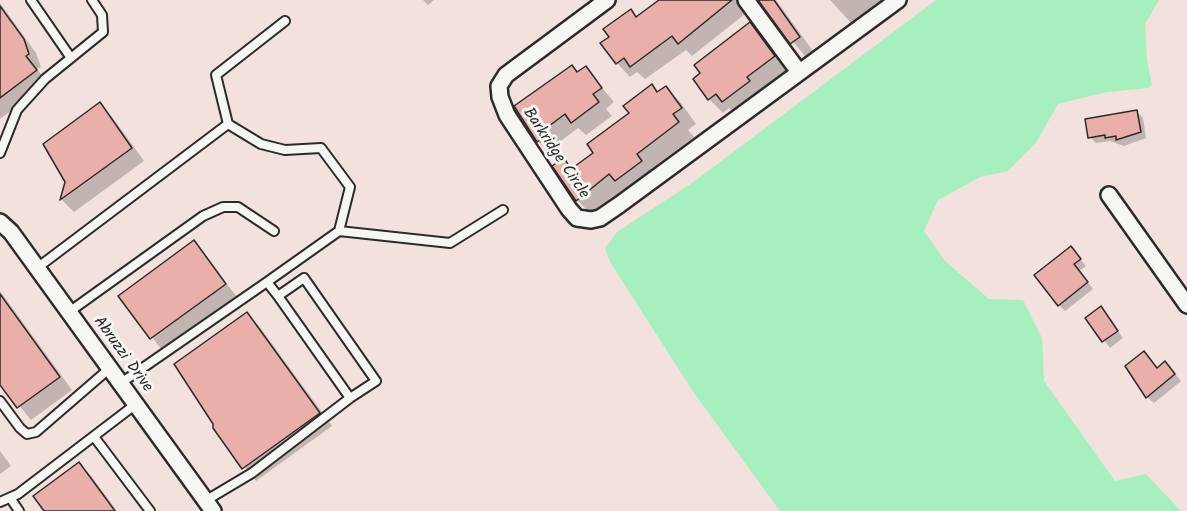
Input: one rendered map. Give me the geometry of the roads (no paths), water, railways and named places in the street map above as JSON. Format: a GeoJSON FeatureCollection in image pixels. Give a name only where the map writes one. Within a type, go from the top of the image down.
{"type":"FeatureCollection","features":[{"type":"Feature","properties":{"kind":"street","name":"Barkridge Circle"},"geometry":{"type":"LineString","coordinates":[[607,0],[506,75],[499,86],[500,98],[507,115],[577,218],[600,218],[898,0]]}},
{"type":"Feature","properties":{"kind":"street"},"geometry":{"type":"LineString","coordinates":[[746,0],[799,72]]}},
{"type":"Feature","properties":{"kind":"street"},"geometry":{"type":"LineString","coordinates":[[1109,195],[1187,305]]}},
{"type":"Feature","properties":{"kind":"street","name":"Abruzzi Drive"},"geometry":{"type":"LineString","coordinates":[[0,222],[11,232],[209,506]]}},
{"type":"Feature","properties":{"kind":"lane"},"geometry":{"type":"LineString","coordinates":[[31,0],[71,58]]}},
{"type":"Feature","properties":{"kind":"lane"},"geometry":{"type":"LineString","coordinates":[[0,153],[17,110],[45,79],[103,32],[102,15],[92,0]]}},
{"type":"Feature","properties":{"kind":"lane"},"geometry":{"type":"LineString","coordinates":[[121,384],[339,231],[350,187],[321,148],[285,150],[261,144],[228,124],[216,75],[285,21]]}},
{"type":"Feature","properties":{"kind":"lane"},"geometry":{"type":"LineString","coordinates":[[37,268],[228,124]]}},
{"type":"Feature","properties":{"kind":"lane"},"geometry":{"type":"LineString","coordinates":[[69,312],[203,216],[223,207],[238,207],[274,231]]}},
{"type":"Feature","properties":{"kind":"lane"},"geometry":{"type":"LineString","coordinates":[[339,231],[450,243],[503,210]]}},
{"type":"Feature","properties":{"kind":"lane"},"geometry":{"type":"LineString","coordinates":[[209,506],[350,398],[376,381],[304,278],[278,296]]}},
{"type":"Feature","properties":{"kind":"lane"},"geometry":{"type":"LineString","coordinates":[[267,282],[350,398]]}},
{"type":"Feature","properties":{"kind":"lane"},"geometry":{"type":"LineString","coordinates":[[0,401],[20,428],[27,434],[36,432],[110,368]]}},
{"type":"Feature","properties":{"kind":"lane"},"geometry":{"type":"LineString","coordinates":[[0,502],[11,499],[95,438],[136,404]]}},
{"type":"Feature","properties":{"kind":"lane"},"geometry":{"type":"LineString","coordinates":[[95,438],[150,511]]}},
{"type":"Feature","properties":{"kind":"lane"},"geometry":{"type":"LineString","coordinates":[[11,499],[19,511]]}}]}
